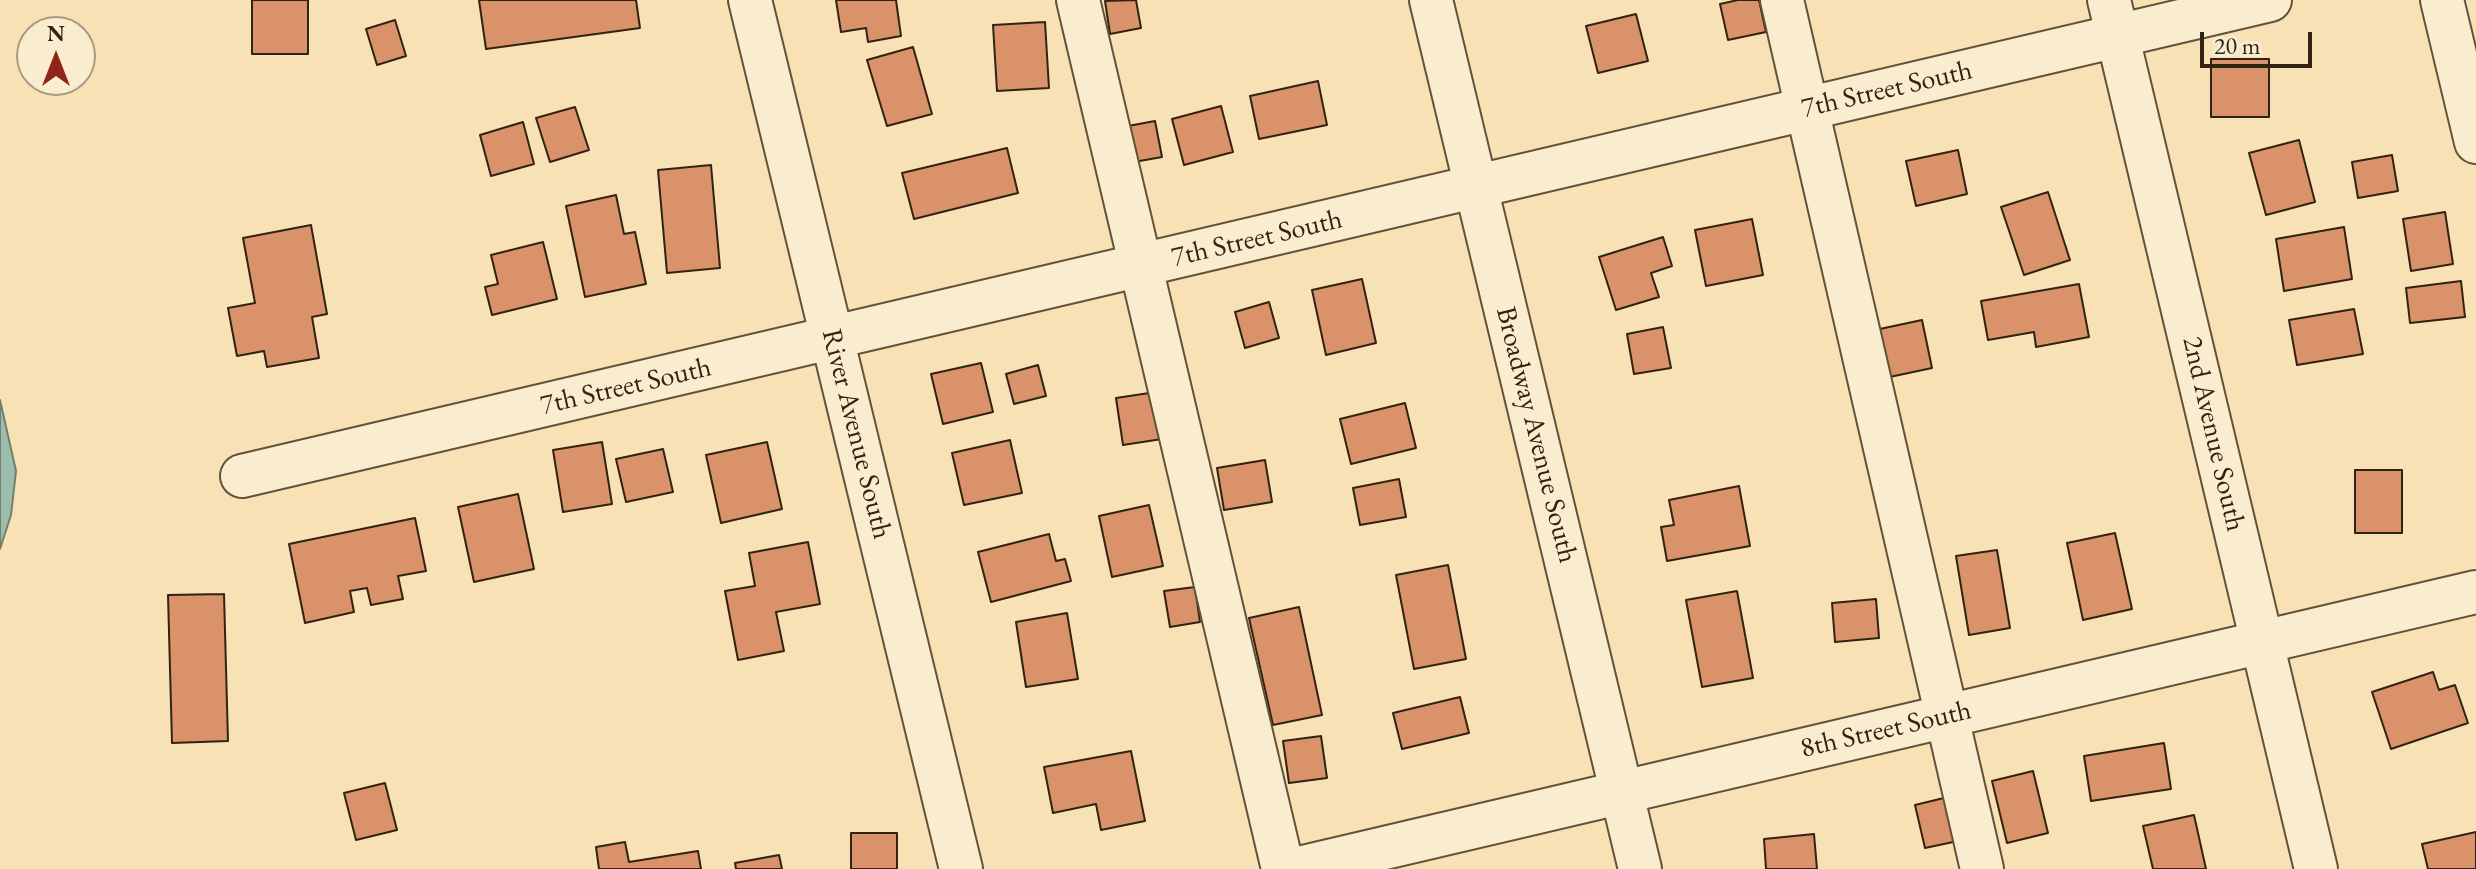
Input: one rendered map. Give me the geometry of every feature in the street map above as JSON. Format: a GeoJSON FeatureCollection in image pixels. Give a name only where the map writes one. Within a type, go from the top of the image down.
{"type":"FeatureCollection","features":[{"type":"Feature","properties":{"kind":"street","name":"River Avenue South"},"geometry":{"type":"LineString","coordinates":[[750,0],[961,869]]}},
{"type":"Feature","properties":{"kind":"street"},"geometry":{"type":"LineString","coordinates":[[1078,0],[1283,869]]}},
{"type":"Feature","properties":{"kind":"street","name":"Broadway Avenue South"},"geometry":{"type":"LineString","coordinates":[[1431,0],[1640,869]]}},
{"type":"Feature","properties":{"kind":"street"},"geometry":{"type":"LineString","coordinates":[[1782,0],[1982,869]]}},
{"type":"Feature","properties":{"kind":"street","name":"7th Street South"},"geometry":{"type":"LineString","coordinates":[[242,476],[1807,109],[2113,17],[2270,0]]}},
{"type":"Feature","properties":{"kind":"street"},"geometry":{"type":"LineString","coordinates":[[2442,0],[2476,142]]}},
{"type":"Feature","properties":{"kind":"street","name":"2nd Avenue South"},"geometry":{"type":"LineString","coordinates":[[2113,17],[2316,869]]}},
{"type":"Feature","properties":{"kind":"street","name":"8th Street South"},"geometry":{"type":"LineString","coordinates":[[1295,869],[2476,592]]}},
{"type":"Feature","properties":{"kind":"shaded area"},"geometry":{"type":"Polygon","coordinates":[[[0,400],[16,471],[11,515],[0,549],[0,400]]]}},
{"type":"Feature","properties":{"kind":"building"},"geometry":{"type":"Polygon","coordinates":[[[252,0],[308,0],[308,54],[252,54],[252,0]]]}},
{"type":"Feature","properties":{"kind":"building"},"geometry":{"type":"Polygon","coordinates":[[[479,0],[636,0],[640,28],[486,49],[479,0]]]}},
{"type":"Feature","properties":{"kind":"building"},"geometry":{"type":"Polygon","coordinates":[[[836,0],[896,0],[901,36],[868,42],[866,28],[841,32],[836,0]]]}},
{"type":"Feature","properties":{"kind":"building"},"geometry":{"type":"Polygon","coordinates":[[[1136,0],[1141,28],[1110,34],[1105,1],[1136,0]]]}},
{"type":"Feature","properties":{"kind":"building"},"geometry":{"type":"Polygon","coordinates":[[[1759,0],[1766,32],[1728,40],[1720,4],[1759,0]]]}},
{"type":"Feature","properties":{"kind":"building"},"geometry":{"type":"Polygon","coordinates":[[[1636,14],[1648,61],[1598,73],[1586,26],[1636,14]]]}},
{"type":"Feature","properties":{"kind":"building"},"geometry":{"type":"Polygon","coordinates":[[[395,20],[406,56],[377,65],[366,29],[395,20]]]}},
{"type":"Feature","properties":{"kind":"building"},"geometry":{"type":"Polygon","coordinates":[[[1045,22],[1049,88],[997,91],[993,25],[1045,22]]]}},
{"type":"Feature","properties":{"kind":"building"},"geometry":{"type":"Polygon","coordinates":[[[913,47],[932,114],[887,126],[867,60],[913,47]]]}},
{"type":"Feature","properties":{"kind":"building"},"geometry":{"type":"Polygon","coordinates":[[[2211,59],[2269,59],[2269,117],[2211,117],[2211,59]]]}},
{"type":"Feature","properties":{"kind":"building"},"geometry":{"type":"Polygon","coordinates":[[[1318,81],[1327,125],[1259,139],[1250,96],[1318,81]]]}},
{"type":"Feature","properties":{"kind":"building"},"geometry":{"type":"Polygon","coordinates":[[[1221,106],[1233,152],[1184,165],[1172,119],[1221,106]]]}},
{"type":"Feature","properties":{"kind":"building"},"geometry":{"type":"Polygon","coordinates":[[[575,107],[589,150],[550,162],[536,118],[575,107]]]}},
{"type":"Feature","properties":{"kind":"building"},"geometry":{"type":"Polygon","coordinates":[[[1155,121],[1162,157],[1134,162],[1128,126],[1155,121]]]}},
{"type":"Feature","properties":{"kind":"building"},"geometry":{"type":"Polygon","coordinates":[[[523,122],[534,164],[491,176],[480,135],[523,122]]]}},
{"type":"Feature","properties":{"kind":"building"},"geometry":{"type":"Polygon","coordinates":[[[2299,140],[2315,202],[2266,215],[2249,153],[2299,140]]]}},
{"type":"Feature","properties":{"kind":"building"},"geometry":{"type":"Polygon","coordinates":[[[1007,148],[1018,193],[914,219],[902,173],[1007,148]]]}},
{"type":"Feature","properties":{"kind":"building"},"geometry":{"type":"Polygon","coordinates":[[[1958,150],[1967,194],[1916,206],[1906,161],[1958,150]]]}},
{"type":"Feature","properties":{"kind":"building"},"geometry":{"type":"Polygon","coordinates":[[[2392,155],[2398,191],[2358,198],[2352,162],[2392,155]]]}},
{"type":"Feature","properties":{"kind":"building"},"geometry":{"type":"Polygon","coordinates":[[[711,165],[720,268],[667,273],[658,170],[711,165]]]}},
{"type":"Feature","properties":{"kind":"building"},"geometry":{"type":"Polygon","coordinates":[[[2048,192],[2070,260],[2024,275],[2001,207],[2048,192]]]}},
{"type":"Feature","properties":{"kind":"building"},"geometry":{"type":"Polygon","coordinates":[[[616,195],[624,234],[635,232],[646,284],[585,297],[566,206],[616,195]]]}},
{"type":"Feature","properties":{"kind":"building"},"geometry":{"type":"Polygon","coordinates":[[[2445,212],[2453,264],[2411,271],[2403,219],[2445,212]]]}},
{"type":"Feature","properties":{"kind":"building"},"geometry":{"type":"Polygon","coordinates":[[[1752,219],[1763,275],[1706,286],[1695,230],[1752,219]]]}},
{"type":"Feature","properties":{"kind":"building"},"geometry":{"type":"Polygon","coordinates":[[[311,225],[327,314],[312,317],[319,358],[267,367],[264,351],[237,356],[228,308],[255,303],[243,238],[311,225]]]}},
{"type":"Feature","properties":{"kind":"building"},"geometry":{"type":"Polygon","coordinates":[[[2344,227],[2352,279],[2284,291],[2276,239],[2344,227]]]}},
{"type":"Feature","properties":{"kind":"building"},"geometry":{"type":"Polygon","coordinates":[[[1663,237],[1672,266],[1651,273],[1659,297],[1616,310],[1599,257],[1663,237]]]}},
{"type":"Feature","properties":{"kind":"building"},"geometry":{"type":"Polygon","coordinates":[[[543,242],[557,299],[492,315],[485,287],[498,284],[491,255],[543,242]]]}},
{"type":"Feature","properties":{"kind":"building"},"geometry":{"type":"Polygon","coordinates":[[[1362,279],[1376,343],[1326,355],[1312,290],[1362,279]]]}},
{"type":"Feature","properties":{"kind":"building"},"geometry":{"type":"Polygon","coordinates":[[[2461,281],[2465,317],[2410,323],[2406,288],[2461,281]]]}},
{"type":"Feature","properties":{"kind":"building"},"geometry":{"type":"Polygon","coordinates":[[[2079,284],[2089,337],[2036,347],[2034,332],[1988,340],[1981,301],[2079,284]]]}},
{"type":"Feature","properties":{"kind":"building"},"geometry":{"type":"Polygon","coordinates":[[[1269,302],[1279,338],[1245,348],[1235,312],[1269,302]]]}},
{"type":"Feature","properties":{"kind":"building"},"geometry":{"type":"Polygon","coordinates":[[[2354,309],[2363,354],[2297,365],[2289,320],[2354,309]]]}},
{"type":"Feature","properties":{"kind":"building"},"geometry":{"type":"Polygon","coordinates":[[[1922,320],[1932,368],[1885,378],[1875,330],[1922,320]]]}},
{"type":"Feature","properties":{"kind":"building"},"geometry":{"type":"Polygon","coordinates":[[[1663,327],[1671,368],[1634,374],[1627,334],[1663,327]]]}},
{"type":"Feature","properties":{"kind":"building"},"geometry":{"type":"Polygon","coordinates":[[[981,363],[993,412],[943,424],[931,374],[981,363]]]}},
{"type":"Feature","properties":{"kind":"building"},"geometry":{"type":"Polygon","coordinates":[[[1038,365],[1046,396],[1014,404],[1006,374],[1038,365]]]}},
{"type":"Feature","properties":{"kind":"building"},"geometry":{"type":"Polygon","coordinates":[[[1156,392],[1162,439],[1123,445],[1116,398],[1156,392]]]}},
{"type":"Feature","properties":{"kind":"building"},"geometry":{"type":"Polygon","coordinates":[[[1405,403],[1416,448],[1351,464],[1340,419],[1405,403]]]}},
{"type":"Feature","properties":{"kind":"building"},"geometry":{"type":"Polygon","coordinates":[[[1010,440],[1022,493],[964,505],[952,453],[1010,440]]]}},
{"type":"Feature","properties":{"kind":"building"},"geometry":{"type":"Polygon","coordinates":[[[602,442],[612,504],[563,512],[553,450],[602,442]]]}},
{"type":"Feature","properties":{"kind":"building"},"geometry":{"type":"Polygon","coordinates":[[[767,442],[782,509],[721,523],[706,455],[767,442]]]}},
{"type":"Feature","properties":{"kind":"building"},"geometry":{"type":"Polygon","coordinates":[[[663,449],[673,492],[626,502],[616,459],[663,449]]]}},
{"type":"Feature","properties":{"kind":"building"},"geometry":{"type":"Polygon","coordinates":[[[1265,460],[1272,502],[1224,510],[1217,468],[1265,460]]]}},
{"type":"Feature","properties":{"kind":"building"},"geometry":{"type":"Polygon","coordinates":[[[2355,470],[2402,470],[2402,533],[2355,533],[2355,470]]]}},
{"type":"Feature","properties":{"kind":"building"},"geometry":{"type":"Polygon","coordinates":[[[1399,479],[1406,517],[1360,525],[1353,488],[1399,479]]]}},
{"type":"Feature","properties":{"kind":"building"},"geometry":{"type":"Polygon","coordinates":[[[1739,486],[1750,546],[1667,561],[1661,527],[1674,525],[1669,500],[1739,486]]]}},
{"type":"Feature","properties":{"kind":"building"},"geometry":{"type":"Polygon","coordinates":[[[518,494],[534,569],[474,582],[458,507],[518,494]]]}},
{"type":"Feature","properties":{"kind":"building"},"geometry":{"type":"Polygon","coordinates":[[[1149,505],[1163,566],[1112,577],[1099,516],[1149,505]]]}},
{"type":"Feature","properties":{"kind":"building"},"geometry":{"type":"Polygon","coordinates":[[[415,518],[426,571],[398,576],[403,599],[371,605],[367,588],[350,591],[354,612],[305,623],[289,544],[415,518]]]}},
{"type":"Feature","properties":{"kind":"building"},"geometry":{"type":"Polygon","coordinates":[[[2115,533],[2132,609],[2083,620],[2067,543],[2115,533]]]}},
{"type":"Feature","properties":{"kind":"building"},"geometry":{"type":"Polygon","coordinates":[[[1049,534],[1056,561],[1065,559],[1071,581],[991,602],[978,552],[1049,534]]]}},
{"type":"Feature","properties":{"kind":"building"},"geometry":{"type":"Polygon","coordinates":[[[808,542],[820,604],[776,612],[784,651],[738,660],[725,591],[755,586],[749,553],[808,542]]]}},
{"type":"Feature","properties":{"kind":"building"},"geometry":{"type":"Polygon","coordinates":[[[1997,550],[2010,628],[1969,635],[1956,556],[1997,550]]]}},
{"type":"Feature","properties":{"kind":"building"},"geometry":{"type":"Polygon","coordinates":[[[1448,565],[1466,659],[1414,669],[1396,575],[1448,565]]]}},
{"type":"Feature","properties":{"kind":"building"},"geometry":{"type":"Polygon","coordinates":[[[1195,587],[1200,622],[1170,627],[1164,591],[1195,587]]]}},
{"type":"Feature","properties":{"kind":"building"},"geometry":{"type":"Polygon","coordinates":[[[1737,591],[1753,678],[1702,687],[1686,600],[1737,591]]]}},
{"type":"Feature","properties":{"kind":"building"},"geometry":{"type":"Polygon","coordinates":[[[224,594],[228,741],[172,743],[168,595],[224,594]]]}},
{"type":"Feature","properties":{"kind":"building"},"geometry":{"type":"Polygon","coordinates":[[[1876,599],[1879,638],[1835,642],[1832,603],[1876,599]]]}},
{"type":"Feature","properties":{"kind":"building"},"geometry":{"type":"Polygon","coordinates":[[[1299,607],[1322,715],[1273,725],[1249,618],[1299,607]]]}},
{"type":"Feature","properties":{"kind":"building"},"geometry":{"type":"Polygon","coordinates":[[[1067,613],[1078,679],[1026,687],[1016,622],[1067,613]]]}},
{"type":"Feature","properties":{"kind":"building"},"geometry":{"type":"Polygon","coordinates":[[[2433,672],[2439,690],[2455,685],[2468,723],[2391,749],[2372,692],[2433,672]]]}},
{"type":"Feature","properties":{"kind":"building"},"geometry":{"type":"Polygon","coordinates":[[[1460,697],[1469,733],[1402,749],[1393,713],[1460,697]]]}},
{"type":"Feature","properties":{"kind":"building"},"geometry":{"type":"Polygon","coordinates":[[[1321,736],[1327,778],[1289,783],[1283,741],[1321,736]]]}},
{"type":"Feature","properties":{"kind":"building"},"geometry":{"type":"Polygon","coordinates":[[[2164,743],[2171,789],[2091,801],[2084,756],[2164,743]]]}},
{"type":"Feature","properties":{"kind":"building"},"geometry":{"type":"Polygon","coordinates":[[[1131,751],[1145,821],[1101,830],[1096,804],[1053,813],[1044,767],[1131,751]]]}},
{"type":"Feature","properties":{"kind":"building"},"geometry":{"type":"Polygon","coordinates":[[[2033,771],[2048,833],[2007,843],[1992,781],[2033,771]]]}},
{"type":"Feature","properties":{"kind":"building"},"geometry":{"type":"Polygon","coordinates":[[[385,783],[397,830],[356,840],[344,793],[385,783]]]}},
{"type":"Feature","properties":{"kind":"building"},"geometry":{"type":"Polygon","coordinates":[[[1948,797],[1958,841],[1925,848],[1915,805],[1948,797]]]}},
{"type":"Feature","properties":{"kind":"building"},"geometry":{"type":"Polygon","coordinates":[[[2194,815],[2206,869],[2153,869],[2143,826],[2194,815]]]}},
{"type":"Feature","properties":{"kind":"building"},"geometry":{"type":"Polygon","coordinates":[[[2476,832],[2476,869],[2428,869],[2422,844],[2476,832]]]}},
{"type":"Feature","properties":{"kind":"building"},"geometry":{"type":"Polygon","coordinates":[[[851,833],[897,833],[897,869],[851,869],[851,833]]]}},
{"type":"Feature","properties":{"kind":"building"},"geometry":{"type":"Polygon","coordinates":[[[1814,834],[1817,869],[1766,869],[1764,839],[1814,834]]]}},
{"type":"Feature","properties":{"kind":"building"},"geometry":{"type":"Polygon","coordinates":[[[625,842],[629,862],[698,851],[701,869],[599,869],[596,847],[625,842]]]}},
{"type":"Feature","properties":{"kind":"building"},"geometry":{"type":"Polygon","coordinates":[[[779,855],[782,869],[736,869],[735,863],[779,855]]]}}]}
